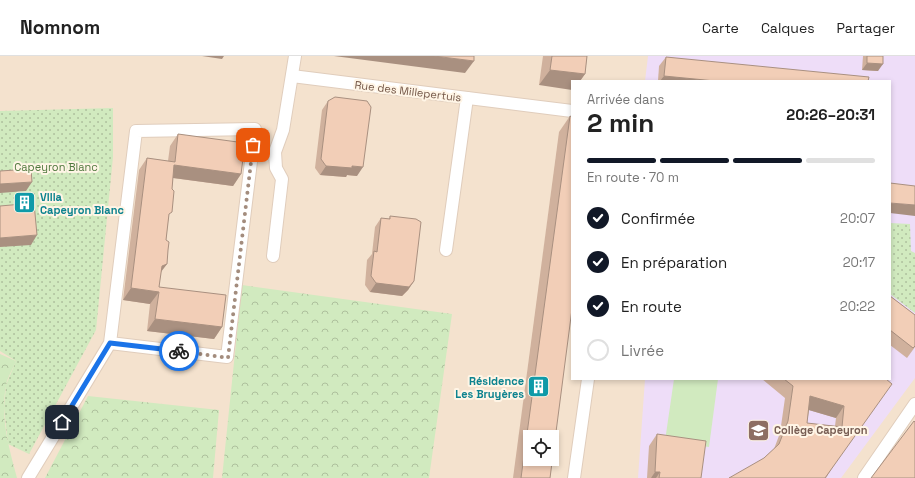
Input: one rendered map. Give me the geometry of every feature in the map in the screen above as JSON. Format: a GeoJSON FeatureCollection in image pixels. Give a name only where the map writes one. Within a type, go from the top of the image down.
{"type":"FeatureCollection","features":[{"type":"Feature","properties":{"kind":"street"},"geometry":{"type":"LineString","coordinates":[[272,256],[282,179],[276,168],[275,152],[283,130],[294,56]]}},
{"type":"Feature","properties":{"kind":"street","name":"Rue des Millepertuis"},"geometry":{"type":"LineString","coordinates":[[292,76],[467,98],[446,250]]}},
{"type":"Feature","properties":{"kind":"street"},"geometry":{"type":"LineString","coordinates":[[467,98],[571,111]]}},
{"type":"Feature","properties":{"kind":"street"},"geometry":{"type":"LineString","coordinates":[[28,478],[110,343],[136,131],[255,129],[228,358],[110,343]]}},
{"type":"Feature","properties":{"kind":"street"},"geometry":{"type":"LineString","coordinates":[[574,478],[588,380]]}},
{"type":"Feature","properties":{"kind":"street"},"geometry":{"type":"LineString","coordinates":[[864,478],[915,404]]}},
{"type":"Feature","properties":{"kind":"shaded area"},"geometry":{"type":"Polygon","coordinates":[[[0,56],[915,56],[915,478],[0,478],[0,56]]]}},
{"type":"Feature","properties":{"kind":"shaded area","name":"Collège Capeyron"},"geometry":{"type":"Polygon","coordinates":[[[648,56],[915,56],[915,378],[841,478],[638,478],[645,380],[891,380],[891,80],[645,80],[648,56]]]}},
{"type":"Feature","properties":{"kind":"green space","name":"Capeyron Blanc"},"geometry":{"type":"Polygon","coordinates":[[[113,108],[113,157],[96,330],[29,454],[8,444],[4,408],[6,385],[16,361],[0,351],[0,111],[113,108]]]}},
{"type":"Feature","properties":{"kind":"green space"},"geometry":{"type":"Polygon","coordinates":[[[891,223],[910,224],[911,251],[915,253],[915,313],[891,295],[891,223]]]}},
{"type":"Feature","properties":{"kind":"green space"},"geometry":{"type":"Polygon","coordinates":[[[242,285],[452,314],[429,478],[222,478],[242,285]]]}},
{"type":"Feature","properties":{"kind":"green space"},"geometry":{"type":"Polygon","coordinates":[[[0,354],[16,361],[7,383],[4,398],[4,409],[6,432],[17,478],[0,478],[0,354]]]}},
{"type":"Feature","properties":{"kind":"green space"},"geometry":{"type":"Polygon","coordinates":[[[674,380],[718,380],[709,447],[665,441],[674,380]]]}},
{"type":"Feature","properties":{"kind":"green space"},"geometry":{"type":"Polygon","coordinates":[[[88,396],[219,410],[213,478],[45,478],[88,396]]]}},
{"type":"Feature","properties":{"kind":"building"},"geometry":{"type":"Polygon","coordinates":[[[434,56],[474,56],[474,61],[434,56]]]}},
{"type":"Feature","properties":{"kind":"building"},"geometry":{"type":"Polygon","coordinates":[[[552,56],[587,56],[585,74],[550,70],[552,56]]]}},
{"type":"Feature","properties":{"kind":"building"},"geometry":{"type":"Polygon","coordinates":[[[867,56],[883,56],[883,64],[867,63],[867,56]]]}},
{"type":"Feature","properties":{"kind":"building"},"geometry":{"type":"Polygon","coordinates":[[[666,57],[869,77],[868,80],[705,80],[664,76],[666,57]]]}},
{"type":"Feature","properties":{"kind":"building"},"geometry":{"type":"Polygon","coordinates":[[[335,97],[367,101],[371,107],[363,167],[352,166],[352,168],[326,166],[321,159],[328,101],[335,97]]]}},
{"type":"Feature","properties":{"kind":"building"},"geometry":{"type":"Polygon","coordinates":[[[570,116],[571,116],[571,317],[556,430],[527,430],[570,116]]]}},
{"type":"Feature","properties":{"kind":"building"},"geometry":{"type":"Polygon","coordinates":[[[178,134],[245,143],[241,174],[174,165],[172,212],[169,214],[166,240],[169,242],[167,264],[162,266],[159,287],[226,295],[222,327],[155,319],[159,292],[131,288],[147,158],[175,162],[178,134]]]}},
{"type":"Feature","properties":{"kind":"building"},"geometry":{"type":"Polygon","coordinates":[[[31,169],[32,182],[0,184],[0,171],[31,169]]]}},
{"type":"Feature","properties":{"kind":"building"},"geometry":{"type":"Polygon","coordinates":[[[891,183],[915,186],[915,205],[891,203],[891,183]]]}},
{"type":"Feature","properties":{"kind":"building"},"geometry":{"type":"Polygon","coordinates":[[[34,203],[37,235],[0,238],[0,206],[34,203]]]}},
{"type":"Feature","properties":{"kind":"building"},"geometry":{"type":"Polygon","coordinates":[[[390,216],[416,219],[421,222],[414,281],[409,287],[376,283],[371,276],[374,251],[377,252],[381,218],[390,219],[390,216]]]}},
{"type":"Feature","properties":{"kind":"building"},"geometry":{"type":"Polygon","coordinates":[[[891,297],[915,315],[915,346],[913,348],[891,331],[891,297]]]}},
{"type":"Feature","properties":{"kind":"building"},"geometry":{"type":"Polygon","coordinates":[[[785,380],[887,380],[892,384],[825,478],[729,478],[764,458],[779,444],[788,421],[793,386],[785,380]],[[810,396],[807,423],[842,427],[844,406],[810,396]]]}},
{"type":"Feature","properties":{"kind":"building"},"geometry":{"type":"Polygon","coordinates":[[[914,421],[915,478],[871,478],[914,421]]]}},
{"type":"Feature","properties":{"kind":"building"},"geometry":{"type":"Polygon","coordinates":[[[657,434],[706,441],[701,478],[659,478],[660,472],[655,472],[657,434]]]}},
{"type":"Feature","properties":{"kind":"building"},"geometry":{"type":"Polygon","coordinates":[[[523,463],[523,466],[552,466],[550,478],[521,478],[523,463]]]}},
{"type":"Feature","properties":{"kind":"way so far"},"geometry":{"type":"LineString","coordinates":[[179,351],[228,358],[253,145]]}},
{"type":"Feature","properties":{"kind":"place","name":"Villa Capeyron Blanc"},"geometry":{"type":"Point","coordinates":[24,203]}},
{"type":"Feature","properties":{"kind":"place","name":"Résidence Les Bruyères"},"geometry":{"type":"Point","coordinates":[539,387]}},
{"type":"Feature","properties":{"kind":"place","name":"Collège Capeyron"},"geometry":{"type":"Point","coordinates":[759,430]}},
{"type":"Feature","properties":{"kind":"route"},"geometry":{"type":"LineString","coordinates":[[62,422],[110,343],[179,351]]}}]}
